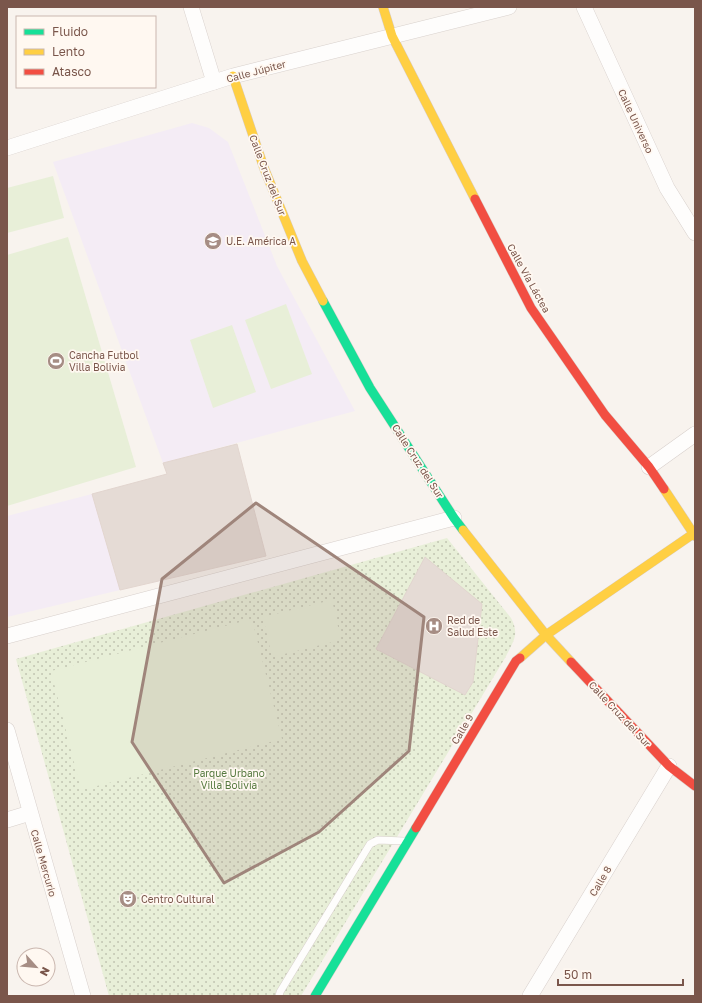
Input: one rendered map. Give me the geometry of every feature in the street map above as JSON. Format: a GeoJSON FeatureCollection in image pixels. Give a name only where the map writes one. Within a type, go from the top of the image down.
{"type":"FeatureCollection","features":[{"type":"Feature","properties":{"kind":"street"},"geometry":{"type":"LineString","coordinates":[[191,7],[214,82]]}},
{"type":"Feature","properties":{"kind":"street","name":"Calle Vía Láctea"},"geometry":{"type":"LineString","coordinates":[[384,7],[392,36],[460,173],[531,308],[605,415],[649,467],[694,535]]}},
{"type":"Feature","properties":{"kind":"street","name":"Calle Júpiter"},"geometry":{"type":"LineString","coordinates":[[7,148],[233,76],[509,7]]}},
{"type":"Feature","properties":{"kind":"street","name":"Calle Universo"},"geometry":{"type":"LineString","coordinates":[[584,7],[667,188],[695,233]]}},
{"type":"Feature","properties":{"kind":"street","name":"Calle Cruz del Sur"},"geometry":{"type":"LineString","coordinates":[[233,76],[264,168],[302,261],[370,388],[454,518],[546,635],[669,766],[695,786]]}},
{"type":"Feature","properties":{"kind":"street"},"geometry":{"type":"LineString","coordinates":[[649,467],[695,434]]}},
{"type":"Feature","properties":{"kind":"street"},"geometry":{"type":"LineString","coordinates":[[7,636],[454,518]]}},
{"type":"Feature","properties":{"kind":"street","name":"Calle 9"},"geometry":{"type":"LineString","coordinates":[[315,996],[516,661],[546,635],[694,535]]}},
{"type":"Feature","properties":{"kind":"street","name":"Calle Mercurio"},"geometry":{"type":"LineString","coordinates":[[7,730],[83,996]]}},
{"type":"Feature","properties":{"kind":"street","name":"Calle 8"},"geometry":{"type":"LineString","coordinates":[[530,996],[669,766]]}},
{"type":"Feature","properties":{"kind":"street"},"geometry":{"type":"LineString","coordinates":[[7,820],[30,813]]}},
{"type":"Feature","properties":{"kind":"lane"},"geometry":{"type":"LineString","coordinates":[[279,996],[370,844],[378,840],[408,842]]}},
{"type":"Feature","properties":{"kind":"highlighted area"},"geometry":{"type":"Polygon","coordinates":[[[256,503],[424,617],[409,751],[319,832],[224,883],[132,742],[162,579],[256,503]]]}},
{"type":"Feature","properties":{"kind":"shaded area"},"geometry":{"type":"Polygon","coordinates":[[[192,123],[209,128],[228,142],[277,266],[355,411],[163,463],[53,162],[192,123]]]}},
{"type":"Feature","properties":{"kind":"shaded area"},"geometry":{"type":"Polygon","coordinates":[[[92,494],[120,590],[7,617],[7,516],[92,494]]]}},
{"type":"Feature","properties":{"kind":"green space"},"geometry":{"type":"Polygon","coordinates":[[[53,176],[64,218],[7,233],[7,188],[53,176]]]}},
{"type":"Feature","properties":{"kind":"green space","name":"Cancha Futbol Villa Bolivia"},"geometry":{"type":"Polygon","coordinates":[[[68,237],[136,467],[7,506],[7,255],[68,237]]]}},
{"type":"Feature","properties":{"kind":"green space"},"geometry":{"type":"Polygon","coordinates":[[[286,304],[312,374],[271,389],[245,320],[286,304]]]}},
{"type":"Feature","properties":{"kind":"green space"},"geometry":{"type":"Polygon","coordinates":[[[232,325],[256,392],[213,408],[190,340],[232,325]]]}},
{"type":"Feature","properties":{"kind":"green space","name":"Parque Urbano Villa Bolivia"},"geometry":{"type":"Polygon","coordinates":[[[447,538],[511,618],[515,629],[513,643],[301,996],[109,996],[16,659],[447,538]]]}},
{"type":"Feature","properties":{"kind":"green space"},"geometry":{"type":"Polygon","coordinates":[[[332,600],[341,640],[272,657],[263,617],[332,600]]]}},
{"type":"Feature","properties":{"kind":"green space"},"geometry":{"type":"Polygon","coordinates":[[[252,619],[282,739],[81,790],[51,671],[252,619]]]}},
{"type":"Feature","properties":{"kind":"building"},"geometry":{"type":"Polygon","coordinates":[[[237,444],[266,556],[120,590],[92,494],[167,474],[163,463],[237,444]]]}},
{"type":"Feature","properties":{"kind":"building","name":"Red de Salud Este"},"geometry":{"type":"Polygon","coordinates":[[[425,557],[482,604],[473,682],[465,695],[376,649],[425,557]]]}},
{"type":"Feature","properties":{"kind":"traffic: fast"},"geometry":{"type":"LineString","coordinates":[[323,301],[370,388],[463,530]]}},
{"type":"Feature","properties":{"kind":"traffic: fast"},"geometry":{"type":"LineString","coordinates":[[315,996],[416,828]]}},
{"type":"Feature","properties":{"kind":"traffic: slow"},"geometry":{"type":"LineString","coordinates":[[383,7],[392,36],[475,199]]}},
{"type":"Feature","properties":{"kind":"traffic: slow"},"geometry":{"type":"LineString","coordinates":[[233,76],[264,168],[302,261],[323,301]]}},
{"type":"Feature","properties":{"kind":"traffic: slow"},"geometry":{"type":"LineString","coordinates":[[664,489],[695,536]]}},
{"type":"Feature","properties":{"kind":"traffic: slow"},"geometry":{"type":"LineString","coordinates":[[463,530],[546,635],[571,662]]}},
{"type":"Feature","properties":{"kind":"traffic: slow"},"geometry":{"type":"LineString","coordinates":[[520,658],[546,635],[693,534]]}},
{"type":"Feature","properties":{"kind":"traffic: jam"},"geometry":{"type":"LineString","coordinates":[[475,199],[531,308],[605,415],[649,467],[664,489]]}},
{"type":"Feature","properties":{"kind":"traffic: jam"},"geometry":{"type":"LineString","coordinates":[[416,828],[516,661],[520,658]]}},
{"type":"Feature","properties":{"kind":"traffic: jam"},"geometry":{"type":"LineString","coordinates":[[571,662],[669,766],[695,786]]}},
{"type":"Feature","properties":{"kind":"place","name":"U.E. América A"},"geometry":{"type":"Point","coordinates":[213,241]}},
{"type":"Feature","properties":{"kind":"place","name":"Cancha Futbol Villa Bolivia"},"geometry":{"type":"Point","coordinates":[56,361]}},
{"type":"Feature","properties":{"kind":"place","name":"Red de Salud Este"},"geometry":{"type":"Point","coordinates":[434,626]}},
{"type":"Feature","properties":{"kind":"place","name":"Centro Cultural"},"geometry":{"type":"Point","coordinates":[128,899]}}]}
